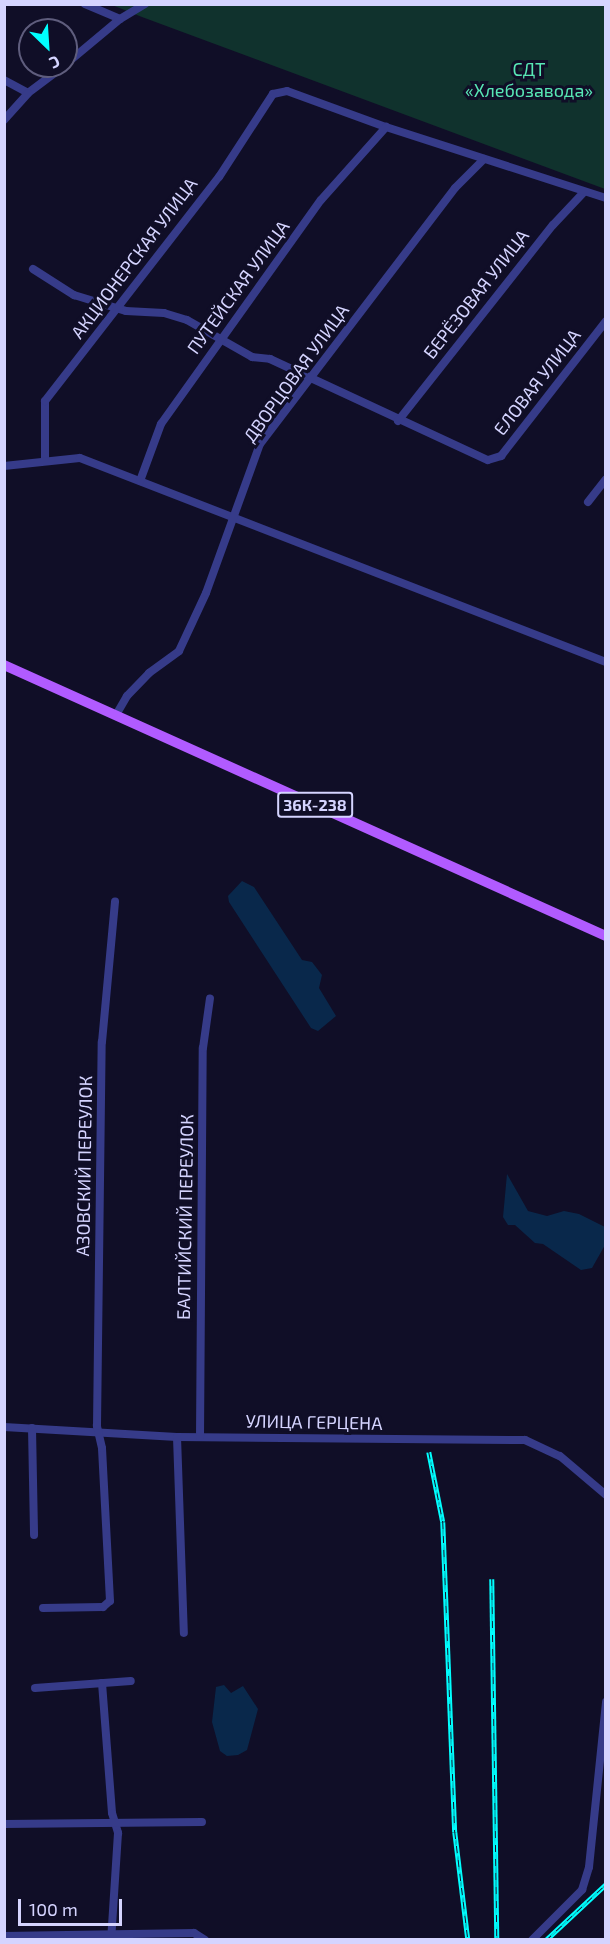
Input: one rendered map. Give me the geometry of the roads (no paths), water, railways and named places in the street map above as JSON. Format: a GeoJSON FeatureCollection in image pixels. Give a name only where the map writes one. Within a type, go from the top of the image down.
{"type":"FeatureCollection","features":[{"type":"Feature","properties":{"kind":"main road","name":"36К-238"},"geometry":{"type":"LineString","coordinates":[[4,665],[606,936]]}},
{"type":"Feature","properties":{"kind":"street"},"geometry":{"type":"LineString","coordinates":[[85,4],[120,19]]}},
{"type":"Feature","properties":{"kind":"street"},"geometry":{"type":"LineString","coordinates":[[78,54],[120,19],[146,4]]}},
{"type":"Feature","properties":{"kind":"street"},"geometry":{"type":"LineString","coordinates":[[4,120],[28,93],[48,78]]}},
{"type":"Feature","properties":{"kind":"street"},"geometry":{"type":"LineString","coordinates":[[4,80],[28,93]]}},
{"type":"Feature","properties":{"kind":"street","name":"АКЦИОНЕРСКАЯ УЛИЦА"},"geometry":{"type":"LineString","coordinates":[[45,459],[45,401],[219,177],[265,102],[282,90],[386,127]]}},
{"type":"Feature","properties":{"kind":"street"},"geometry":{"type":"LineString","coordinates":[[386,127],[606,198]]}},
{"type":"Feature","properties":{"kind":"street","name":"ПУТЕЙСКАЯ УЛИЦА"},"geometry":{"type":"LineString","coordinates":[[140,482],[161,424],[220,338],[321,200],[386,127]]}},
{"type":"Feature","properties":{"kind":"street","name":"ДВОРЦОВАЯ УЛИЦА"},"geometry":{"type":"LineString","coordinates":[[116,715],[127,696],[149,674],[179,651],[206,593],[260,444],[455,188],[484,159]]}},
{"type":"Feature","properties":{"kind":"street","name":"БЕРЁЗОВАЯ УЛИЦА"},"geometry":{"type":"LineString","coordinates":[[398,421],[545,234],[584,192]]}},
{"type":"Feature","properties":{"kind":"street"},"geometry":{"type":"LineString","coordinates":[[33,269],[74,295],[117,309],[164,313],[220,338],[252,357],[270,359],[309,380],[398,421]]}},
{"type":"Feature","properties":{"kind":"street","name":"ЕЛОВАЯ УЛИЦА"},"geometry":{"type":"LineString","coordinates":[[398,421],[493,460],[501,456],[606,321]]}},
{"type":"Feature","properties":{"kind":"street"},"geometry":{"type":"LineString","coordinates":[[4,466],[45,459],[80,458],[606,662]]}},
{"type":"Feature","properties":{"kind":"street"},"geometry":{"type":"LineString","coordinates":[[588,502],[606,479]]}},
{"type":"Feature","properties":{"kind":"street","name":"АЗОВСКИЙ ПЕРЕУЛОК"},"geometry":{"type":"LineString","coordinates":[[43,1608],[109,1606],[102,1448],[97,1432],[102,1042],[115,902]]}},
{"type":"Feature","properties":{"kind":"street","name":"БАЛТИЙСКИЙ ПЕРЕУЛОК"},"geometry":{"type":"LineString","coordinates":[[200,1437],[203,1048],[210,998]]}},
{"type":"Feature","properties":{"kind":"street","name":"УЛИЦА ГЕРЦЕНА"},"geometry":{"type":"LineString","coordinates":[[4,1426],[177,1437],[525,1440],[560,1456],[606,1495]]}},
{"type":"Feature","properties":{"kind":"street"},"geometry":{"type":"LineString","coordinates":[[32,1428],[34,1535]]}},
{"type":"Feature","properties":{"kind":"street"},"geometry":{"type":"LineString","coordinates":[[177,1437],[184,1633]]}},
{"type":"Feature","properties":{"kind":"street"},"geometry":{"type":"LineString","coordinates":[[35,1688],[131,1682]]}},
{"type":"Feature","properties":{"kind":"street"},"geometry":{"type":"LineString","coordinates":[[102,1683],[115,1824],[118,1833],[111,1938]]}},
{"type":"Feature","properties":{"kind":"street"},"geometry":{"type":"LineString","coordinates":[[532,1940],[582,1890],[589,1867],[606,1702]]}},
{"type":"Feature","properties":{"kind":"street"},"geometry":{"type":"LineString","coordinates":[[4,1824],[202,1822]]}},
{"type":"Feature","properties":{"kind":"street"},"geometry":{"type":"LineString","coordinates":[[4,1936],[201,1937]]}},
{"type":"Feature","properties":{"kind":"water"},"geometry":{"type":"Polygon","coordinates":[[[242,881],[254,887],[302,960],[312,962],[322,975],[319,988],[336,1016],[318,1031],[311,1028],[229,902],[228,896],[242,881]]]}},
{"type":"Feature","properties":{"kind":"water"},"geometry":{"type":"Polygon","coordinates":[[[507,1174],[528,1211],[547,1216],[564,1211],[579,1214],[605,1227],[605,1245],[592,1268],[581,1270],[543,1244],[535,1243],[515,1225],[508,1225],[503,1217],[507,1174]]]}},
{"type":"Feature","properties":{"kind":"water"},"geometry":{"type":"Polygon","coordinates":[[[224,1685],[231,1693],[243,1686],[258,1709],[247,1750],[238,1755],[227,1756],[220,1751],[212,1722],[216,1687],[224,1685]]]}},
{"type":"Feature","properties":{"kind":"railway"},"geometry":{"type":"LineString","coordinates":[[429,1452],[443,1522],[455,1832],[468,1940]]}},
{"type":"Feature","properties":{"kind":"railway"},"geometry":{"type":"LineString","coordinates":[[492,1579],[497,1940]]}},
{"type":"Feature","properties":{"kind":"railway"},"geometry":{"type":"LineString","coordinates":[[546,1940],[606,1884]]}},
{"type":"Feature","properties":{"kind":"park label","name":"СДТ «Хлебозавода»"},"geometry":{"type":"Point","coordinates":[529,80]}}]}
